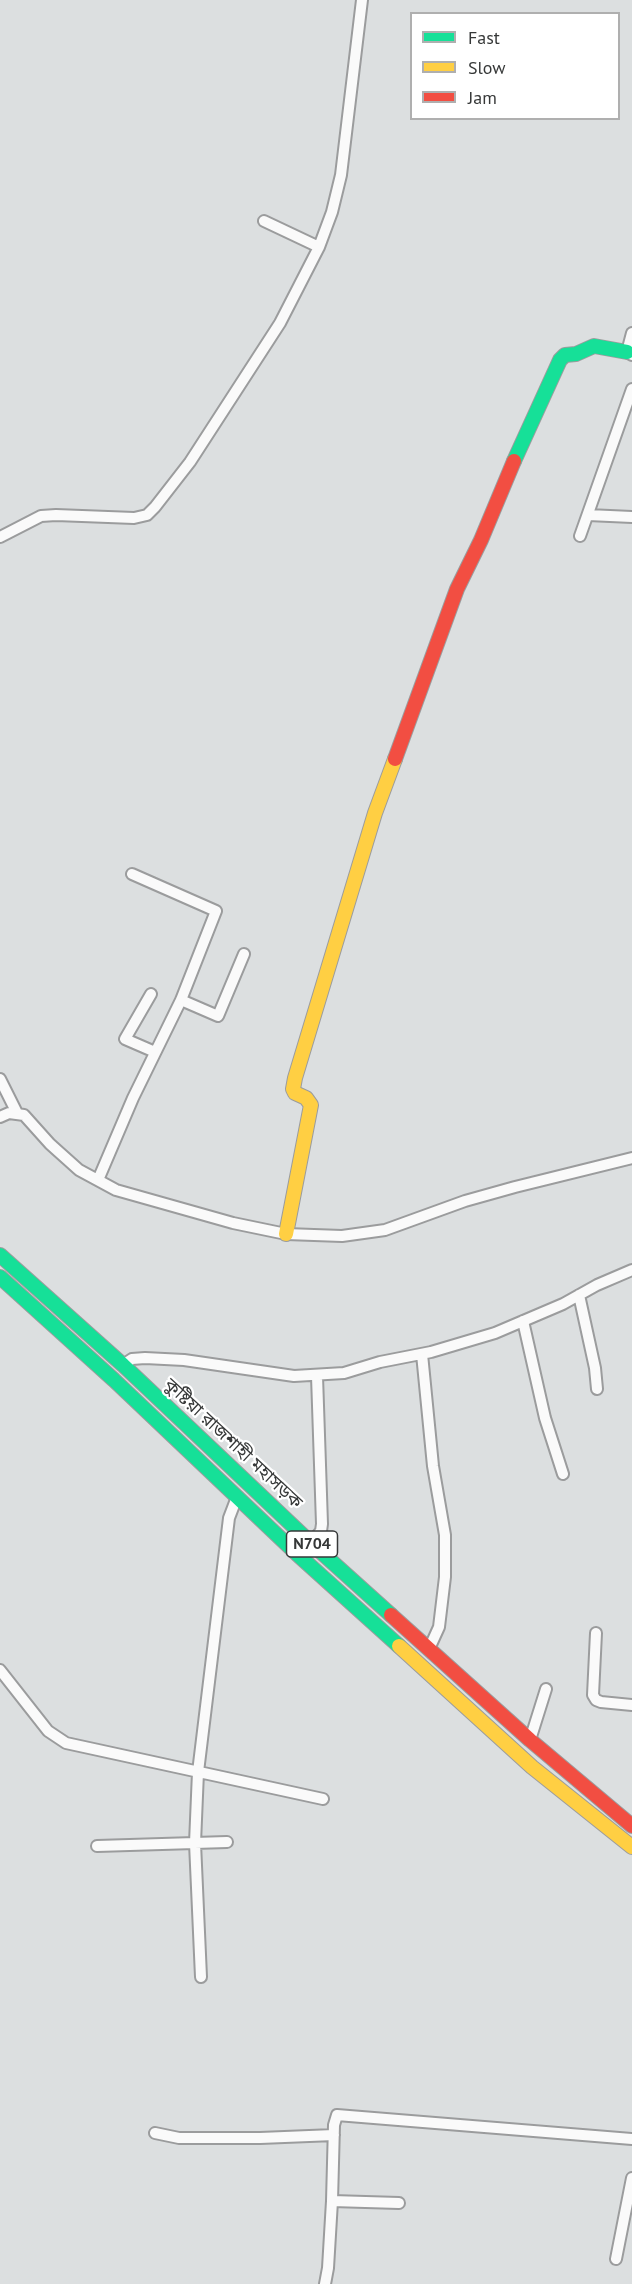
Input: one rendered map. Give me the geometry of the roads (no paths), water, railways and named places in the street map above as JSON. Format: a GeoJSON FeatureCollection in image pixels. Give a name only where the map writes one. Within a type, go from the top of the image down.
{"type":"FeatureCollection","features":[{"type":"Feature","properties":{"kind":"main road"},"geometry":{"type":"LineString","coordinates":[[286,1234],[311,1105],[306,1098],[295,1093],[293,1089],[295,1078],[375,813],[457,589],[481,540],[528,426],[560,360],[565,355],[576,354],[594,346],[630,354]]}},
{"type":"Feature","properties":{"kind":"main road","name":"কুষ্টিয়া রাজশাহী মহাসড়ক"},"geometry":{"type":"LineString","coordinates":[[0,1254],[123,1365],[311,1543],[530,1740],[632,1826]]}},
{"type":"Feature","properties":{"kind":"main road","name":"কুষ্টিয়া রাজশাহী মহাসড়ক"},"geometry":{"type":"LineString","coordinates":[[0,1277],[532,1767],[632,1847]]}},
{"type":"Feature","properties":{"kind":"main road"},"geometry":{"type":"LineString","coordinates":[[268,1526],[280,1514]]}},
{"type":"Feature","properties":{"kind":"main road"},"geometry":{"type":"LineString","coordinates":[[532,1767],[547,1754]]}},
{"type":"Feature","properties":{"kind":"street"},"geometry":{"type":"LineString","coordinates":[[0,537],[41,516],[134,518],[147,515],[190,462],[280,323],[319,247],[332,212],[341,175],[362,0]]}},
{"type":"Feature","properties":{"kind":"street"},"geometry":{"type":"LineString","coordinates":[[264,221],[319,247]]}},
{"type":"Feature","properties":{"kind":"street"},"geometry":{"type":"LineString","coordinates":[[630,354],[632,333]]}},
{"type":"Feature","properties":{"kind":"street"},"geometry":{"type":"LineString","coordinates":[[580,536],[632,389]]}},
{"type":"Feature","properties":{"kind":"street"},"geometry":{"type":"LineString","coordinates":[[588,515],[632,516]]}},
{"type":"Feature","properties":{"kind":"street"},"geometry":{"type":"LineString","coordinates":[[98,1180],[155,1052],[181,1000],[216,911],[132,874]]}},
{"type":"Feature","properties":{"kind":"street"},"geometry":{"type":"LineString","coordinates":[[181,1000],[218,1016],[244,954]]}},
{"type":"Feature","properties":{"kind":"street"},"geometry":{"type":"LineString","coordinates":[[151,994],[125,1037],[127,1041],[155,1052]]}},
{"type":"Feature","properties":{"kind":"street"},"geometry":{"type":"LineString","coordinates":[[0,1079],[17,1113]]}},
{"type":"Feature","properties":{"kind":"street"},"geometry":{"type":"LineString","coordinates":[[0,1117],[9,1113],[24,1115],[50,1144],[79,1170],[116,1190],[274,1233],[286,1234],[342,1236],[385,1230],[495,1192],[632,1158]]}},
{"type":"Feature","properties":{"kind":"street"},"geometry":{"type":"LineString","coordinates":[[123,1365],[132,1359],[174,1359],[294,1376],[344,1373],[495,1333],[632,1270]]}},
{"type":"Feature","properties":{"kind":"street"},"geometry":{"type":"LineString","coordinates":[[579,1295],[595,1368],[597,1389]]}},
{"type":"Feature","properties":{"kind":"street"},"geometry":{"type":"LineString","coordinates":[[523,1321],[544,1418],[563,1474]]}},
{"type":"Feature","properties":{"kind":"street"},"geometry":{"type":"LineString","coordinates":[[422,1354],[433,1466],[445,1535],[445,1577],[439,1627],[429,1649]]}},
{"type":"Feature","properties":{"kind":"street"},"geometry":{"type":"LineString","coordinates":[[311,1543],[321,1532],[322,1524],[317,1376]]}},
{"type":"Feature","properties":{"kind":"street"},"geometry":{"type":"LineString","coordinates":[[201,1977],[195,1843],[198,1772],[229,1518],[237,1497]]}},
{"type":"Feature","properties":{"kind":"street"},"geometry":{"type":"LineString","coordinates":[[596,1632],[593,1695],[601,1702],[632,1705]]}},
{"type":"Feature","properties":{"kind":"street"},"geometry":{"type":"LineString","coordinates":[[0,1671],[48,1731],[66,1743],[323,1799]]}},
{"type":"Feature","properties":{"kind":"street"},"geometry":{"type":"LineString","coordinates":[[530,1740],[546,1689]]}},
{"type":"Feature","properties":{"kind":"street"},"geometry":{"type":"LineString","coordinates":[[97,1846],[227,1842]]}},
{"type":"Feature","properties":{"kind":"street"},"geometry":{"type":"LineString","coordinates":[[325,2284],[328,2268],[335,2118],[337,2115],[632,2139]]}},
{"type":"Feature","properties":{"kind":"street"},"geometry":{"type":"LineString","coordinates":[[154,2133],[179,2138],[334,2135]]}},
{"type":"Feature","properties":{"kind":"street"},"geometry":{"type":"LineString","coordinates":[[616,2259],[632,2178]]}},
{"type":"Feature","properties":{"kind":"street"},"geometry":{"type":"LineString","coordinates":[[332,2201],[399,2203]]}}]}
